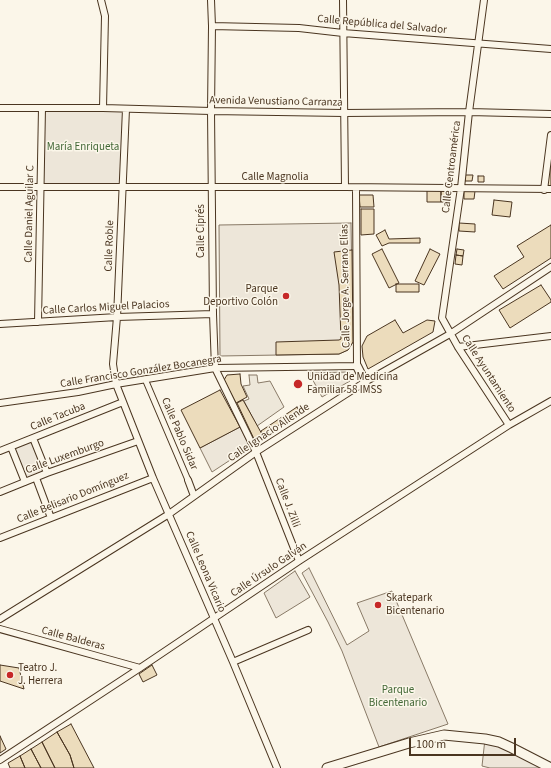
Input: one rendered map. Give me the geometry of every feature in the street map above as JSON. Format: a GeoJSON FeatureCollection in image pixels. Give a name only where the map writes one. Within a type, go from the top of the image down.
{"type":"FeatureCollection","features":[{"type":"Feature","properties":{"kind":"main road"},"geometry":{"type":"LineString","coordinates":[[327,768],[409,743],[444,736],[465,736],[499,742],[551,768]]}},
{"type":"Feature","properties":{"kind":"street"},"geometry":{"type":"LineString","coordinates":[[102,0],[105,16],[102,108]]}},
{"type":"Feature","properties":{"kind":"street","name":"Calle Ciprés"},"geometry":{"type":"LineString","coordinates":[[211,0],[214,368],[256,452]]}},
{"type":"Feature","properties":{"kind":"street"},"geometry":{"type":"LineString","coordinates":[[343,0],[345,188]]}},
{"type":"Feature","properties":{"kind":"street","name":"Calle Centroamérica"},"geometry":{"type":"LineString","coordinates":[[450,334],[442,318],[461,188],[469,112],[484,0]]}},
{"type":"Feature","properties":{"kind":"street","name":"Calle República del Salvador"},"geometry":{"type":"LineString","coordinates":[[212,26],[299,28],[343,33],[551,49]]}},
{"type":"Feature","properties":{"kind":"street","name":"Avenida Venustiano Carranza"},"geometry":{"type":"LineString","coordinates":[[0,108],[102,108],[344,113],[469,112],[551,114]]}},
{"type":"Feature","properties":{"kind":"street","name":"Calle Daniel Aguilar C"},"geometry":{"type":"LineString","coordinates":[[38,322],[42,108]]}},
{"type":"Feature","properties":{"kind":"street","name":"Calle Roble"},"geometry":{"type":"LineString","coordinates":[[116,384],[113,364],[117,317],[126,109]]}},
{"type":"Feature","properties":{"kind":"street"},"geometry":{"type":"LineString","coordinates":[[548,190],[551,135]]}},
{"type":"Feature","properties":{"kind":"street","name":"Calle Magnolia"},"geometry":{"type":"LineString","coordinates":[[0,187],[461,188],[548,190]]}},
{"type":"Feature","properties":{"kind":"street","name":"Calle Jorge A. Serrano Elías"},"geometry":{"type":"LineString","coordinates":[[356,188],[357,366],[365,382]]}},
{"type":"Feature","properties":{"kind":"street","name":"Calle Ignacio Allende"},"geometry":{"type":"LineString","coordinates":[[0,619],[169,514],[256,452],[365,382],[450,334],[551,267]]}},
{"type":"Feature","properties":{"kind":"street","name":"Calle Carlos Miguel Palacios"},"geometry":{"type":"LineString","coordinates":[[0,324],[117,317],[213,314]]}},
{"type":"Feature","properties":{"kind":"street","name":"Calle Ayuntamiento"},"geometry":{"type":"LineString","coordinates":[[450,334],[509,426]]}},
{"type":"Feature","properties":{"kind":"street"},"geometry":{"type":"LineString","coordinates":[[458,347],[551,336]]}},
{"type":"Feature","properties":{"kind":"street","name":"Calle Francisco González Bocanegra"},"geometry":{"type":"LineString","coordinates":[[0,403],[78,392],[116,384],[214,368],[357,366]]}},
{"type":"Feature","properties":{"kind":"street","name":"Calle Pablo Sidar"},"geometry":{"type":"LineString","coordinates":[[145,379],[194,496]]}},
{"type":"Feature","properties":{"kind":"street","name":"Calle Leona Vicario"},"geometry":{"type":"LineString","coordinates":[[116,384],[153,478],[233,662],[277,768]]}},
{"type":"Feature","properties":{"kind":"street","name":"Calle Úrsulo Galván"},"geometry":{"type":"LineString","coordinates":[[0,760],[299,561],[509,426],[551,401]]}},
{"type":"Feature","properties":{"kind":"street","name":"Calle Tacuba"},"geometry":{"type":"LineString","coordinates":[[0,451],[123,402]]}},
{"type":"Feature","properties":{"kind":"street"},"geometry":{"type":"LineString","coordinates":[[33,438],[47,474]]}},
{"type":"Feature","properties":{"kind":"street","name":"Calle Luxemburgo"},"geometry":{"type":"LineString","coordinates":[[0,492],[138,441]]}},
{"type":"Feature","properties":{"kind":"street"},"geometry":{"type":"LineString","coordinates":[[11,447],[25,482]]}},
{"type":"Feature","properties":{"kind":"street","name":"Calle J. Zilli"},"geometry":{"type":"LineString","coordinates":[[256,452],[299,561]]}},
{"type":"Feature","properties":{"kind":"street"},"geometry":{"type":"LineString","coordinates":[[36,478],[51,518]]}},
{"type":"Feature","properties":{"kind":"street","name":"Calle Belisario Domínguez"},"geometry":{"type":"LineString","coordinates":[[0,538],[153,478]]}},
{"type":"Feature","properties":{"kind":"street","name":"Calle Balderas"},"geometry":{"type":"LineString","coordinates":[[0,629],[140,668]]}},
{"type":"Feature","properties":{"kind":"street"},"geometry":{"type":"LineString","coordinates":[[233,662],[308,630]]}},
{"type":"Feature","properties":{"kind":"green space","name":"María Enriqueta"},"geometry":{"type":"Polygon","coordinates":[[[42,108],[126,109],[122,188],[40,187],[42,108]]]}},
{"type":"Feature","properties":{"kind":"green space","name":"Parque Deportivo Colón"},"geometry":{"type":"Polygon","coordinates":[[[351,223],[353,342],[348,350],[339,354],[220,356],[219,225],[351,223]]]}},
{"type":"Feature","properties":{"kind":"green space"},"geometry":{"type":"Polygon","coordinates":[[[347,372],[352,376],[350,381],[322,397],[309,373],[347,372]]]}},
{"type":"Feature","properties":{"kind":"green space"},"geometry":{"type":"Polygon","coordinates":[[[240,427],[250,447],[212,472],[200,448],[240,427]]]}},
{"type":"Feature","properties":{"kind":"green space"},"geometry":{"type":"Polygon","coordinates":[[[32,439],[45,473],[25,481],[12,448],[32,439]]]}},
{"type":"Feature","properties":{"kind":"green space","name":"Parque Bicentenario"},"geometry":{"type":"Polygon","coordinates":[[[309,568],[347,645],[369,631],[357,603],[392,591],[448,724],[379,747],[342,651],[302,573],[309,568]]]}},
{"type":"Feature","properties":{"kind":"green space"},"geometry":{"type":"Polygon","coordinates":[[[295,571],[310,597],[276,618],[264,593],[295,571]]]}},
{"type":"Feature","properties":{"kind":"green space"},"geometry":{"type":"Polygon","coordinates":[[[485,739],[551,768],[490,768],[482,766],[485,739]]]}},
{"type":"Feature","properties":{"kind":"shaded area"},"geometry":{"type":"Polygon","coordinates":[[[249,375],[257,375],[258,383],[270,381],[284,407],[257,426],[244,401],[249,399],[243,386],[250,385],[249,375]]]}},
{"type":"Feature","properties":{"kind":"building"},"geometry":{"type":"Polygon","coordinates":[[[551,156],[551,186],[545,186],[551,156]]]}},
{"type":"Feature","properties":{"kind":"building"},"geometry":{"type":"Polygon","coordinates":[[[465,175],[473,175],[472,181],[465,181],[465,175]]]}},
{"type":"Feature","properties":{"kind":"building"},"geometry":{"type":"Polygon","coordinates":[[[478,176],[484,176],[484,182],[478,182],[478,176]]]}},
{"type":"Feature","properties":{"kind":"building"},"geometry":{"type":"Polygon","coordinates":[[[427,190],[441,190],[441,202],[427,202],[427,190]]]}},
{"type":"Feature","properties":{"kind":"building"},"geometry":{"type":"Polygon","coordinates":[[[441,190],[446,190],[446,202],[441,202],[441,190]]]}},
{"type":"Feature","properties":{"kind":"building"},"geometry":{"type":"Polygon","coordinates":[[[464,191],[475,191],[474,199],[464,199],[464,191]]]}},
{"type":"Feature","properties":{"kind":"building"},"geometry":{"type":"Polygon","coordinates":[[[359,195],[373,195],[374,207],[360,207],[359,195]]]}},
{"type":"Feature","properties":{"kind":"building"},"geometry":{"type":"Polygon","coordinates":[[[494,200],[512,202],[510,217],[492,215],[494,200]]]}},
{"type":"Feature","properties":{"kind":"building"},"geometry":{"type":"Polygon","coordinates":[[[361,209],[374,209],[374,234],[361,235],[361,209]]]}},
{"type":"Feature","properties":{"kind":"building"},"geometry":{"type":"Polygon","coordinates":[[[459,223],[475,224],[475,232],[459,231],[459,223]]]}},
{"type":"Feature","properties":{"kind":"building"},"geometry":{"type":"Polygon","coordinates":[[[551,225],[551,258],[503,289],[494,276],[524,257],[517,246],[551,225]]]}},
{"type":"Feature","properties":{"kind":"building"},"geometry":{"type":"Polygon","coordinates":[[[385,230],[389,239],[420,238],[420,243],[389,243],[382,246],[376,235],[385,230]]]}},
{"type":"Feature","properties":{"kind":"building"},"geometry":{"type":"Polygon","coordinates":[[[382,249],[399,283],[389,288],[372,254],[382,249]]]}},
{"type":"Feature","properties":{"kind":"building"},"geometry":{"type":"Polygon","coordinates":[[[430,249],[440,254],[424,285],[415,281],[430,249]]]}},
{"type":"Feature","properties":{"kind":"building"},"geometry":{"type":"Polygon","coordinates":[[[457,249],[464,250],[463,256],[456,255],[457,249]]]}},
{"type":"Feature","properties":{"kind":"building"},"geometry":{"type":"Polygon","coordinates":[[[352,250],[353,342],[348,350],[339,354],[276,355],[276,342],[341,339],[339,285],[334,252],[352,250]]]}},
{"type":"Feature","properties":{"kind":"building"},"geometry":{"type":"Polygon","coordinates":[[[456,255],[463,256],[462,265],[455,264],[456,255]]]}},
{"type":"Feature","properties":{"kind":"building"},"geometry":{"type":"Polygon","coordinates":[[[396,284],[419,284],[419,292],[396,292],[396,284]]]}},
{"type":"Feature","properties":{"kind":"building"},"geometry":{"type":"Polygon","coordinates":[[[541,285],[551,302],[510,328],[499,310],[541,285]]]}},
{"type":"Feature","properties":{"kind":"building"},"geometry":{"type":"Polygon","coordinates":[[[395,320],[403,333],[427,320],[435,321],[433,332],[368,369],[363,357],[362,346],[367,336],[395,320]]]}},
{"type":"Feature","properties":{"kind":"building"},"geometry":{"type":"Polygon","coordinates":[[[240,374],[241,384],[247,397],[236,403],[224,380],[227,375],[240,374]]]}},
{"type":"Feature","properties":{"kind":"building"},"geometry":{"type":"Polygon","coordinates":[[[220,390],[240,427],[200,448],[181,410],[220,390]]]}},
{"type":"Feature","properties":{"kind":"building"},"geometry":{"type":"Polygon","coordinates":[[[243,400],[263,436],[255,441],[237,403],[243,400]]]}},
{"type":"Feature","properties":{"kind":"building"},"geometry":{"type":"Polygon","coordinates":[[[297,407],[299,411],[263,436],[261,431],[297,407]]]}},
{"type":"Feature","properties":{"kind":"building","name":"Teatro J. J. Herrera"},"geometry":{"type":"Polygon","coordinates":[[[0,665],[19,668],[24,689],[0,681],[0,665]]]}},
{"type":"Feature","properties":{"kind":"building"},"geometry":{"type":"Polygon","coordinates":[[[152,665],[157,675],[143,682],[139,674],[152,665]]]}},
{"type":"Feature","properties":{"kind":"building"},"geometry":{"type":"Polygon","coordinates":[[[71,724],[94,768],[74,768],[70,755],[57,732],[71,724]]]}},
{"type":"Feature","properties":{"kind":"building"},"geometry":{"type":"Polygon","coordinates":[[[57,732],[70,755],[74,768],[55,768],[42,742],[57,732]]]}},
{"type":"Feature","properties":{"kind":"building"},"geometry":{"type":"Polygon","coordinates":[[[0,736],[6,749],[0,753],[0,736]]]}},
{"type":"Feature","properties":{"kind":"building"},"geometry":{"type":"Polygon","coordinates":[[[42,742],[55,768],[41,768],[31,749],[42,742]]]}},
{"type":"Feature","properties":{"kind":"building"},"geometry":{"type":"Polygon","coordinates":[[[31,749],[41,768],[25,768],[20,756],[31,749]]]}},
{"type":"Feature","properties":{"kind":"building"},"geometry":{"type":"Polygon","coordinates":[[[20,756],[25,768],[10,768],[8,763],[20,756]]]}},
{"type":"Feature","properties":{"kind":"place","name":"Parque Deportivo Colón"},"geometry":{"type":"Point","coordinates":[286,296]}},
{"type":"Feature","properties":{"kind":"place","name":"Unidad de Medicina Familiar 58 IMSS"},"geometry":{"type":"Point","coordinates":[298,384]}},
{"type":"Feature","properties":{"kind":"place","name":"Skatepark Bicentenario"},"geometry":{"type":"Point","coordinates":[378,605]}},
{"type":"Feature","properties":{"kind":"place","name":"Teatro J. J. Herrera"},"geometry":{"type":"Point","coordinates":[10,675]}}]}
